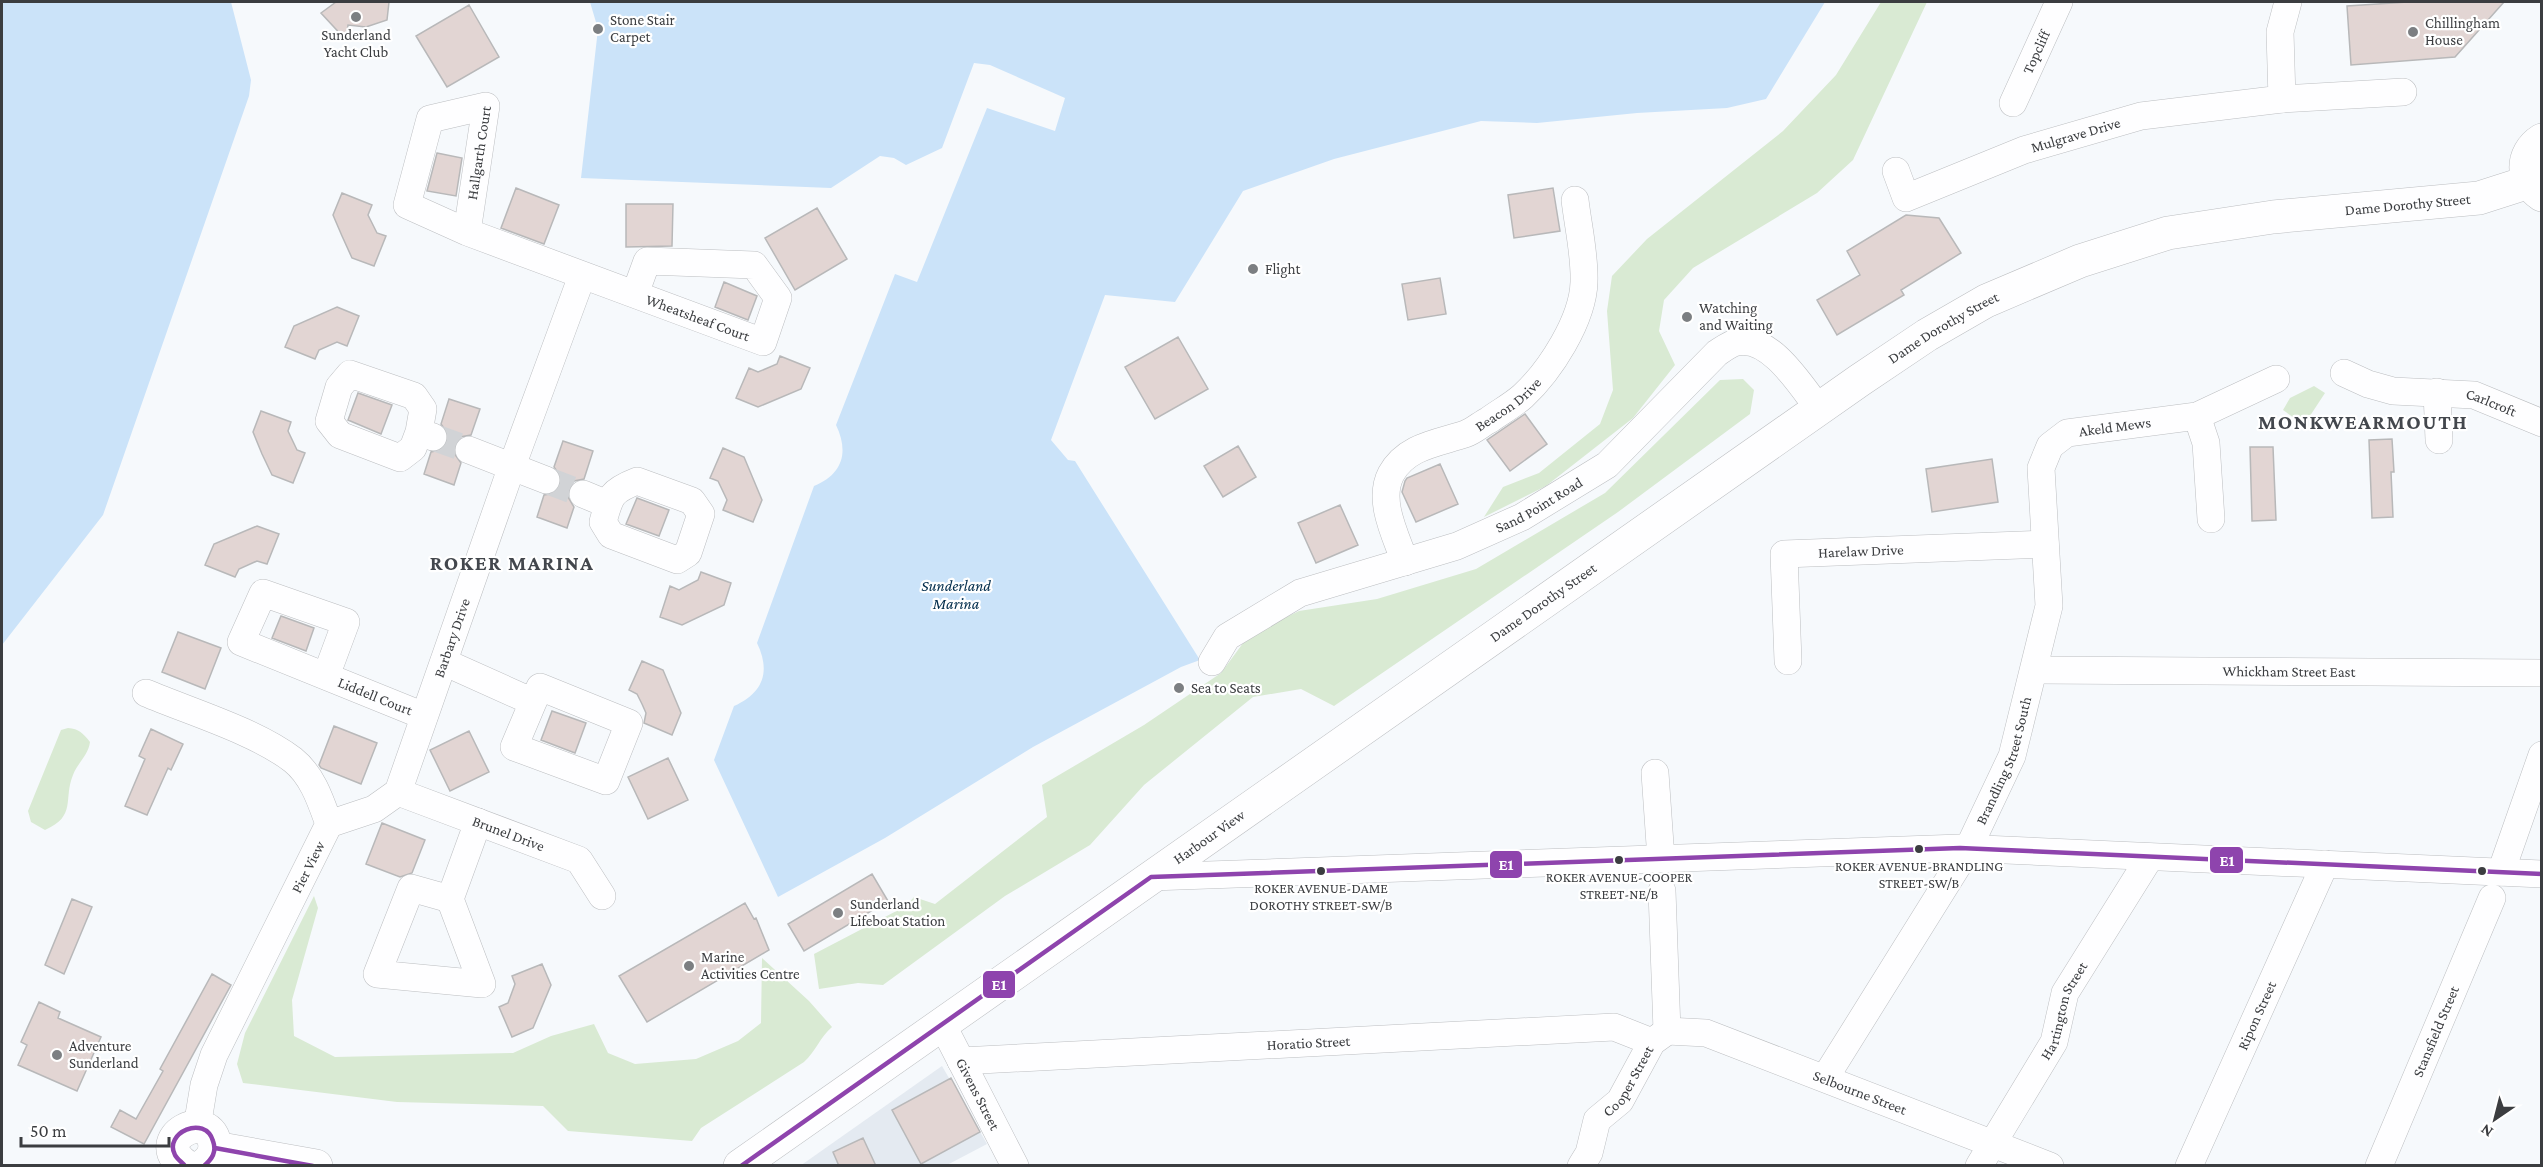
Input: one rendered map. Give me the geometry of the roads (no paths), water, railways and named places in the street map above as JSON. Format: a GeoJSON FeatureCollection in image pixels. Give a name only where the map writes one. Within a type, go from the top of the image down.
{"type":"FeatureCollection","features":[{"type":"Feature","properties":{"kind":"main road"},"geometry":{"type":"LineString","coordinates":[[2535,189],[2525,162],[2529,153],[2541,140]]}},
{"type":"Feature","properties":{"kind":"main road","name":"Dame Dorothy Street"},"geometry":{"type":"LineString","coordinates":[[1442,672],[1927,334],[1986,301],[2080,261],[2168,233],[2273,217],[2479,198],[2535,189]]}},
{"type":"Feature","properties":{"kind":"main road","name":"Harbour View"},"geometry":{"type":"LineString","coordinates":[[740,1166],[941,1022],[1442,672]]}},
{"type":"Feature","properties":{"kind":"main road"},"geometry":{"type":"LineString","coordinates":[[189,1154],[316,1166]]}},
{"type":"Feature","properties":{"kind":"street","name":"Topcliff"},"geometry":{"type":"LineString","coordinates":[[2013,103],[2060,2]]}},
{"type":"Feature","properties":{"kind":"street"},"geometry":{"type":"LineString","coordinates":[[2282,99],[2280,32],[2288,2]]}},
{"type":"Feature","properties":{"kind":"street","name":"Mulgrave Drive"},"geometry":{"type":"LineString","coordinates":[[1896,171],[1906,198],[2024,150],[2141,116],[2282,99],[2403,93]]}},
{"type":"Feature","properties":{"kind":"street","name":"Beacon Drive"},"geometry":{"type":"LineString","coordinates":[[1405,562],[1385,494],[1391,475],[1401,461],[1418,448],[1468,433],[1522,397],[1546,370],[1574,324],[1581,304],[1584,282],[1575,200]]}},
{"type":"Feature","properties":{"kind":"street"},"geometry":{"type":"LineString","coordinates":[[467,232],[582,276]]}},
{"type":"Feature","properties":{"kind":"street","name":"Wheatsheaf Court"},"geometry":{"type":"LineString","coordinates":[[582,276],[763,342],[778,298],[754,265],[647,261],[635,294]]}},
{"type":"Feature","properties":{"kind":"street","name":"Barbary Drive"},"geometry":{"type":"LineString","coordinates":[[398,792],[512,466],[582,276]]}},
{"type":"Feature","properties":{"kind":"street","name":"Sand Point Road"},"geometry":{"type":"LineString","coordinates":[[1212,662],[1227,637],[1299,593],[1456,546],[1522,517],[1607,465],[1717,353],[1736,342],[1753,342],[1770,351],[1818,409]]}},
{"type":"Feature","properties":{"kind":"street","name":"Carlcroft"},"geometry":{"type":"LineString","coordinates":[[2344,373],[2368,384],[2393,391],[2474,394],[2541,423]]}},
{"type":"Feature","properties":{"kind":"street","name":"Akeld Mews"},"geometry":{"type":"LineString","coordinates":[[2045,544],[2040,468],[2050,446],[2067,433],[2197,416],[2276,379]]}},
{"type":"Feature","properties":{"kind":"street"},"geometry":{"type":"LineString","coordinates":[[2437,393],[2439,440]]}},
{"type":"Feature","properties":{"kind":"street"},"geometry":{"type":"LineString","coordinates":[[2197,416],[2206,443],[2211,519]]}},
{"type":"Feature","properties":{"kind":"street"},"geometry":{"type":"LineString","coordinates":[[469,450],[546,480]]}},
{"type":"Feature","properties":{"kind":"street","name":"Harelaw Drive"},"geometry":{"type":"LineString","coordinates":[[1788,661],[1784,554],[2045,544]]}},
{"type":"Feature","properties":{"kind":"street","name":"Brandling Street South"},"geometry":{"type":"LineString","coordinates":[[1825,1078],[1968,849],[2012,756],[2049,606],[2045,544]]}},
{"type":"Feature","properties":{"kind":"street"},"geometry":{"type":"LineString","coordinates":[[444,662],[533,702]]}},
{"type":"Feature","properties":{"kind":"street","name":"Whickham Street East"},"geometry":{"type":"LineString","coordinates":[[2035,670],[2541,673]]}},
{"type":"Feature","properties":{"kind":"street","name":"Liddell Court"},"geometry":{"type":"LineString","coordinates":[[326,676],[424,716]]}},
{"type":"Feature","properties":{"kind":"street","name":"Pier View"},"geometry":{"type":"LineString","coordinates":[[146,693],[257,739],[295,761],[316,789],[329,824],[213,1055],[189,1154]]}},
{"type":"Feature","properties":{"kind":"street"},"geometry":{"type":"LineString","coordinates":[[2501,872],[2541,755]]}},
{"type":"Feature","properties":{"kind":"street"},"geometry":{"type":"LineString","coordinates":[[1655,773],[1661,859]]}},
{"type":"Feature","properties":{"kind":"street"},"geometry":{"type":"LineString","coordinates":[[329,824],[374,808],[398,792]]}},
{"type":"Feature","properties":{"kind":"street","name":"Brunel Drive"},"geometry":{"type":"LineString","coordinates":[[398,792],[579,860],[602,896]]}},
{"type":"Feature","properties":{"kind":"street"},"geometry":{"type":"LineString","coordinates":[[450,898],[478,822]]}},
{"type":"Feature","properties":{"kind":"street"},"geometry":{"type":"LineString","coordinates":[[1151,877],[1968,849],[2541,874]]}},
{"type":"Feature","properties":{"kind":"street","name":"Hartington Street"},"geometry":{"type":"LineString","coordinates":[[1987,1155],[2054,1042],[2065,993],[2150,857]]}},
{"type":"Feature","properties":{"kind":"street","name":"Ripon Street"},"geometry":{"type":"LineString","coordinates":[[2189,1166],[2325,864]]}},
{"type":"Feature","properties":{"kind":"street"},"geometry":{"type":"LineString","coordinates":[[1660,1036],[1662,891]]}},
{"type":"Feature","properties":{"kind":"street","name":"Stansfield Street"},"geometry":{"type":"LineString","coordinates":[[2379,1166],[2492,898]]}},
{"type":"Feature","properties":{"kind":"street","name":"Givens Street"},"geometry":{"type":"LineString","coordinates":[[941,1022],[1015,1166]]}},
{"type":"Feature","properties":{"kind":"street","name":"Horatio Street"},"geometry":{"type":"LineString","coordinates":[[961,1061],[1614,1027],[1660,1036]]}},
{"type":"Feature","properties":{"kind":"street","name":"Selbourne Street"},"geometry":{"type":"LineString","coordinates":[[1660,1036],[1706,1033],[1825,1078],[1987,1155],[2050,1166]]}},
{"type":"Feature","properties":{"kind":"street","name":"Cooper Street"},"geometry":{"type":"LineString","coordinates":[[1581,1166],[1589,1153],[1597,1120],[1620,1101],[1660,1036]]}},
{"type":"Feature","properties":{"kind":"water"},"geometry":{"type":"Polygon","coordinates":[[[2,2],[231,2],[251,80],[249,96],[103,515],[2,645],[2,2]]]}},
{"type":"Feature","properties":{"kind":"water","name":"Sunderland Marina"},"geometry":{"type":"Polygon","coordinates":[[[590,2],[1825,2],[1766,99],[1727,108],[1637,113],[1537,123],[1481,121],[1334,159],[1243,191],[1175,302],[1105,295],[1051,440],[1068,460],[1075,461],[1200,660],[1181,667],[1033,747],[885,838],[778,897],[714,760],[734,706],[752,695],[762,680],[763,663],[757,643],[814,486],[832,475],[841,461],[842,444],[836,425],[895,274],[917,282],[987,108],[1055,131],[1065,98],[990,65],[974,63],[942,148],[906,165],[894,158],[880,156],[831,188],[581,178],[598,29],[590,2]]]}},
{"type":"Feature","properties":{"kind":"tunnel"},"geometry":{"type":"LineString","coordinates":[[433,437],[469,450]]}},
{"type":"Feature","properties":{"kind":"tunnel"},"geometry":{"type":"LineString","coordinates":[[546,480],[583,494]]}},
{"type":"Feature","properties":{"kind":"place","name":"Sunderland Yacht Club"},"geometry":{"type":"Point","coordinates":[356,17]}},
{"type":"Feature","properties":{"kind":"place","name":"Stone Stair Carpet"},"geometry":{"type":"Point","coordinates":[598,29]}},
{"type":"Feature","properties":{"kind":"place","name":"Chillingham House"},"geometry":{"type":"Point","coordinates":[2413,32]}},
{"type":"Feature","properties":{"kind":"place","name":"Flight"},"geometry":{"type":"Point","coordinates":[1253,269]}},
{"type":"Feature","properties":{"kind":"place","name":"Watching and Waiting"},"geometry":{"type":"Point","coordinates":[1687,317]}},
{"type":"Feature","properties":{"kind":"place","name":"Sea to Seats"},"geometry":{"type":"Point","coordinates":[1179,688]}},
{"type":"Feature","properties":{"kind":"place","name":"ROKER AVENUE-BRANDLING STREET-SW/B"},"geometry":{"type":"Point","coordinates":[1919,849]}},
{"type":"Feature","properties":{"kind":"place","name":"ROKER AVENUE-COOPER STREET-NE/B"},"geometry":{"type":"Point","coordinates":[1619,860]}},
{"type":"Feature","properties":{"kind":"place","name":"ROKER AVENUE-DAME DOROTHY STREET-SW/B"},"geometry":{"type":"Point","coordinates":[1321,871]}},
{"type":"Feature","properties":{"kind":"place","name":"Sunderland Lifeboat Station"},"geometry":{"type":"Point","coordinates":[838,913]}},
{"type":"Feature","properties":{"kind":"place","name":"Marine Activities Centre"},"geometry":{"type":"Point","coordinates":[689,966]}},
{"type":"Feature","properties":{"kind":"place","name":"Adventure Sunderland"},"geometry":{"type":"Point","coordinates":[57,1055]}},
{"type":"Feature","properties":{"kind":"district","name":"MONKWEARMOUTH"},"geometry":{"type":"Point","coordinates":[2363,422]}},
{"type":"Feature","properties":{"kind":"district","name":"ROKER MARINA"},"geometry":{"type":"Point","coordinates":[512,563]}}]}
